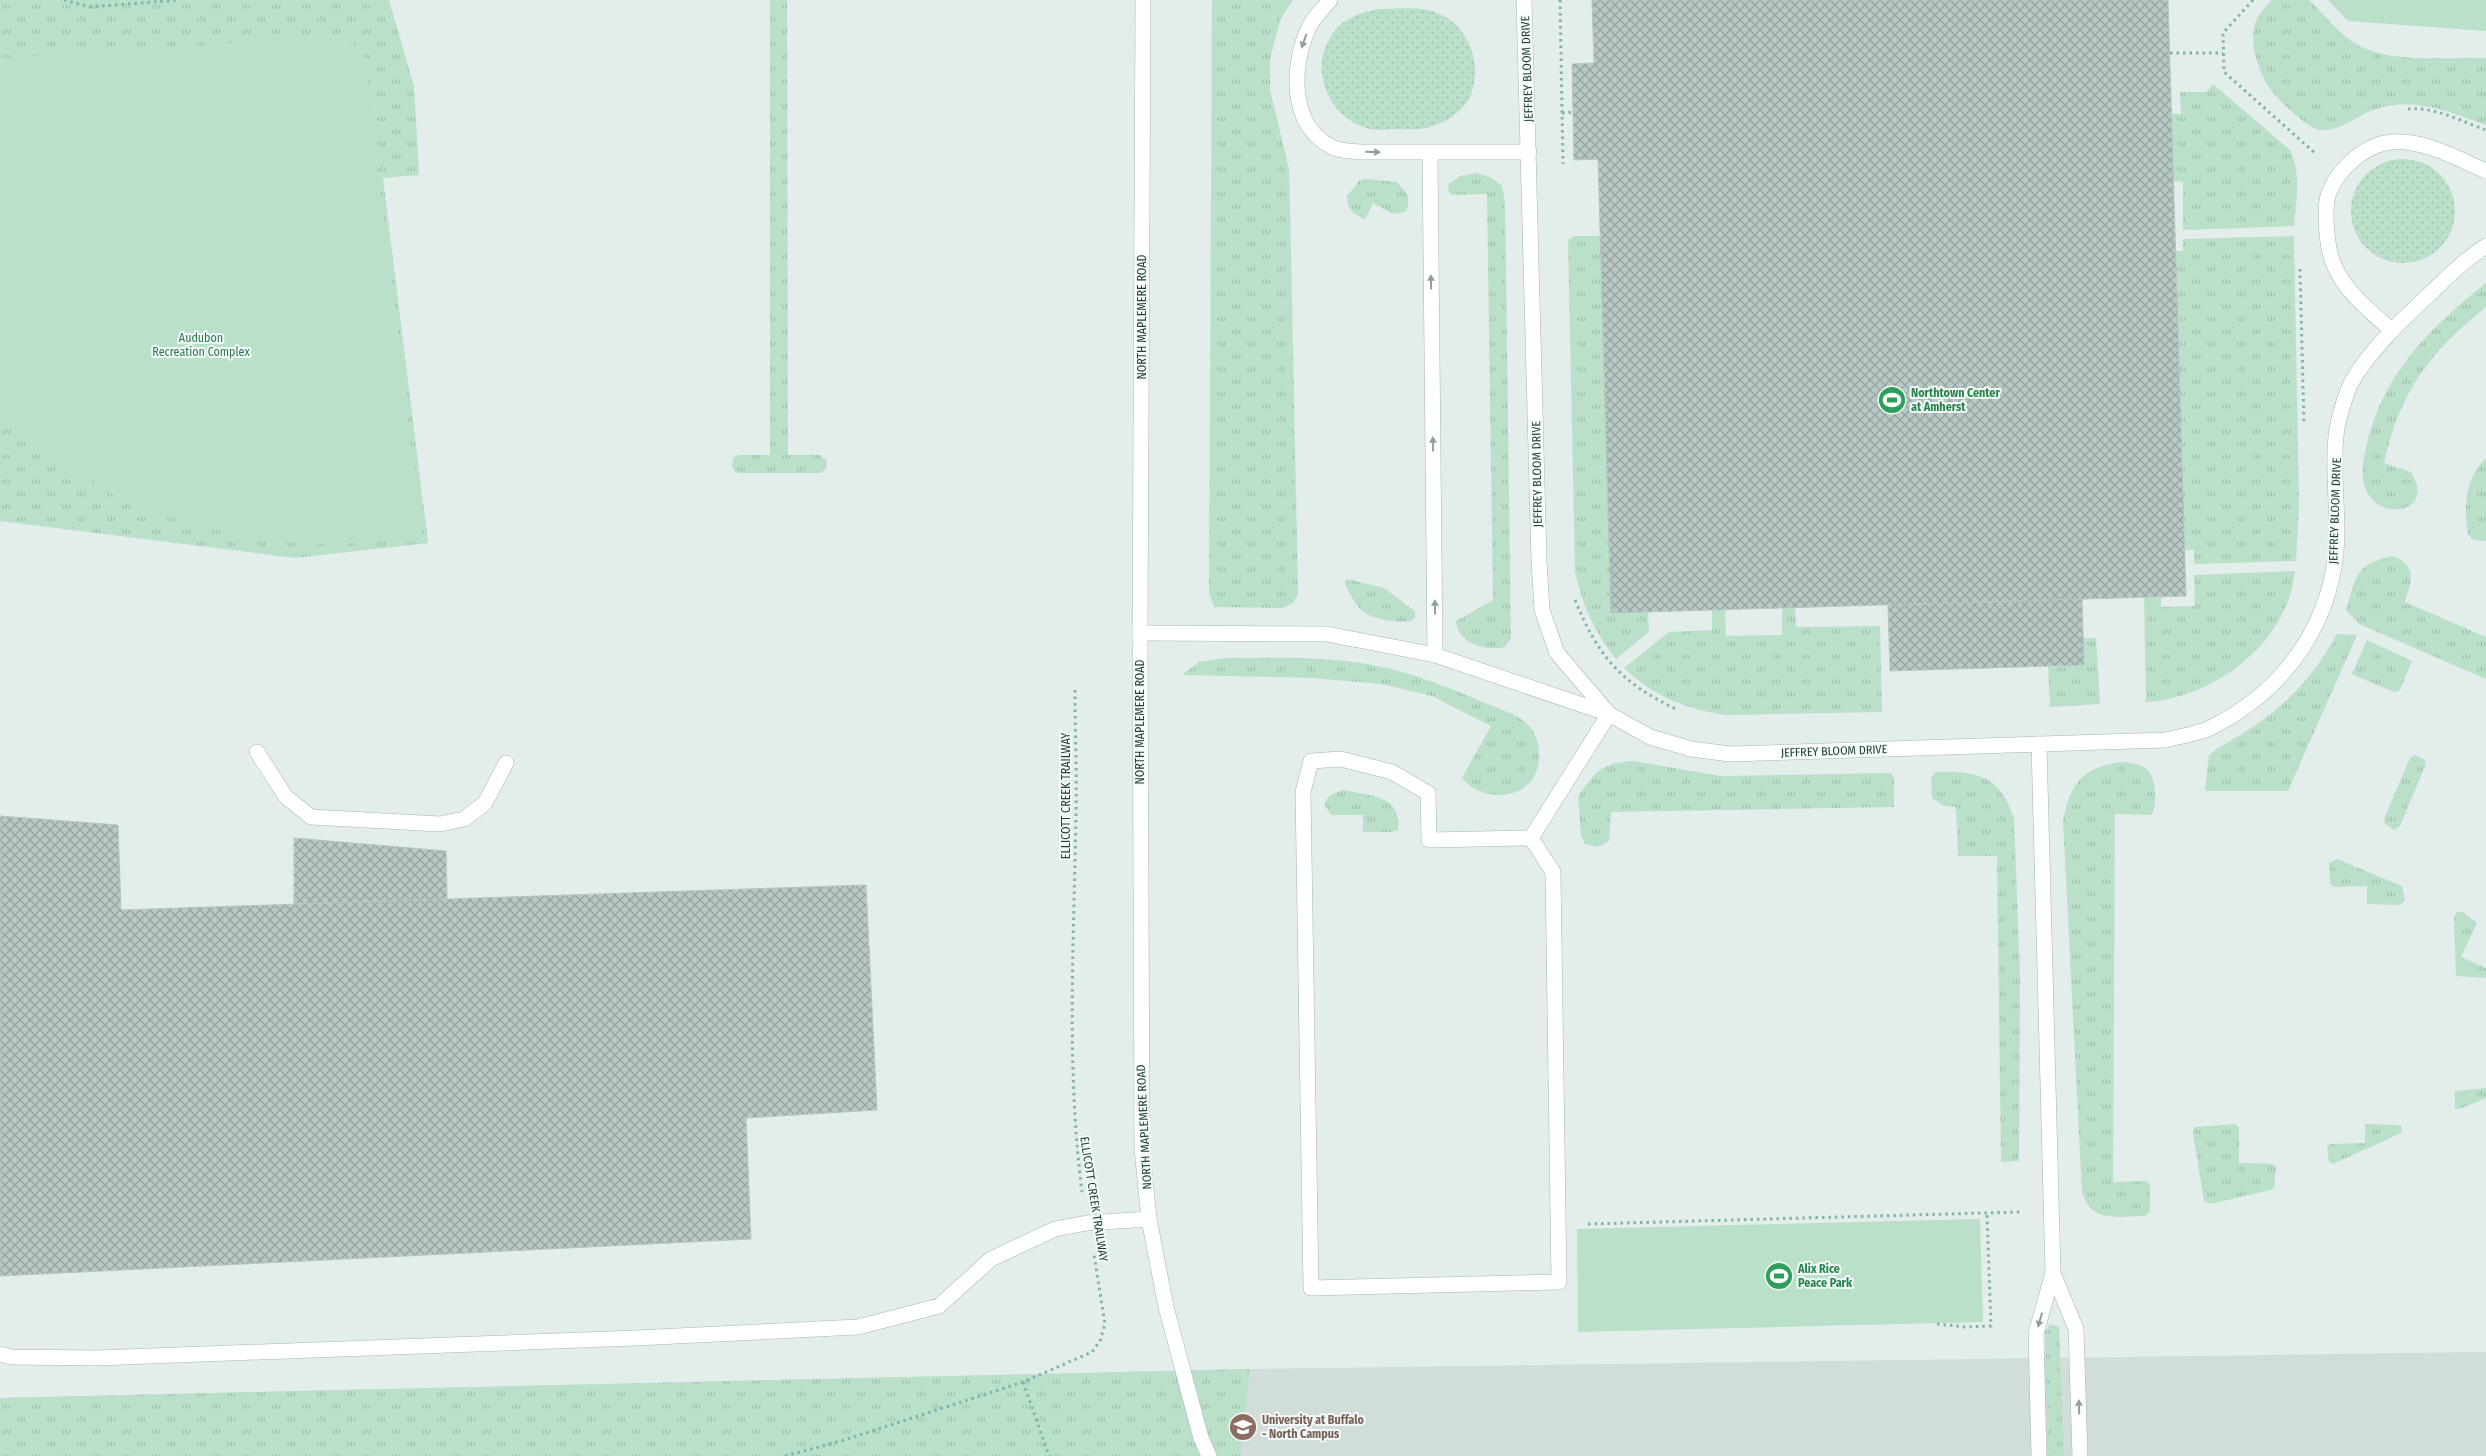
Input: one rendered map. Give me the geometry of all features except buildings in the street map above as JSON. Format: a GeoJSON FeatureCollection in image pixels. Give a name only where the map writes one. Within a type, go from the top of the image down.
{"type":"FeatureCollection","features":[{"type":"Feature","properties":{"kind":"street","name":"NORTH MAPLEMERE ROAD"},"geometry":{"type":"LineString","coordinates":[[1143,0],[1140,632],[1140,1080],[1142,1149],[1149,1219],[1166,1306],[1201,1438],[1209,1456]]}},
{"type":"Feature","properties":{"kind":"street"},"geometry":{"type":"LineString","coordinates":[[1330,0],[1309,26],[1299,53],[1296,84],[1304,116],[1312,133],[1333,148],[1359,152],[1529,152]]}},
{"type":"Feature","properties":{"kind":"street","name":"JEFFREY BLOOM DRIVE"},"geometry":{"type":"LineString","coordinates":[[1524,0],[1538,561],[1542,610],[1557,653],[1609,714],[1650,737],[1691,749],[1730,754],[2166,740],[2208,729],[2240,710],[2274,681],[2301,652],[2320,620],[2332,583],[2337,535],[2336,465],[2338,421],[2351,384],[2391,330],[2442,282],[2486,246]]}},
{"type":"Feature","properties":{"kind":"street"},"geometry":{"type":"LineString","coordinates":[[2391,330],[2352,296],[2333,264],[2327,230],[2328,194],[2342,172],[2361,153],[2390,142],[2420,144],[2486,170]]}},
{"type":"Feature","properties":{"kind":"street"},"geometry":{"type":"LineString","coordinates":[[1430,152],[1435,656]]}},
{"type":"Feature","properties":{"kind":"street"},"geometry":{"type":"LineString","coordinates":[[1140,632],[1327,634],[1435,656],[1609,714],[1531,838]]}},
{"type":"Feature","properties":{"kind":"street"},"geometry":{"type":"LineString","coordinates":[[2039,744],[2053,1273],[2036,1333],[2039,1456]]}},
{"type":"Feature","properties":{"kind":"street"},"geometry":{"type":"LineString","coordinates":[[257,752],[286,797],[312,817],[440,824],[464,819],[485,803],[506,763]]}},
{"type":"Feature","properties":{"kind":"street"},"geometry":{"type":"LineString","coordinates":[[1341,759],[1392,772],[1428,793],[1429,840],[1531,838],[1553,872],[1559,1282],[1311,1288],[1303,792],[1311,761],[1341,759]]}},
{"type":"Feature","properties":{"kind":"street"},"geometry":{"type":"LineString","coordinates":[[0,1354],[11,1357],[97,1358],[636,1338],[858,1327],[939,1306],[991,1259],[1055,1229],[1087,1223],[1149,1219]]}},
{"type":"Feature","properties":{"kind":"street"},"geometry":{"type":"LineString","coordinates":[[2053,1273],[2076,1329],[2080,1456]]}},
{"type":"Feature","properties":{"kind":"street","name":"NORTH MAPLEMERE ROAD"},"geometry":{"type":"LineString","coordinates":[[1201,1438],[1201,1456]]}},
{"type":"Feature","properties":{"kind":"path"},"geometry":{"type":"LineString","coordinates":[[64,0],[90,7],[178,0]]}},
{"type":"Feature","properties":{"kind":"path"},"geometry":{"type":"LineString","coordinates":[[1560,0],[1563,172]]}},
{"type":"Feature","properties":{"kind":"path"},"geometry":{"type":"LineString","coordinates":[[2253,0],[2223,33],[2224,72],[2316,154]]}},
{"type":"Feature","properties":{"kind":"path"},"geometry":{"type":"LineString","coordinates":[[2170,53],[2223,53]]}},
{"type":"Feature","properties":{"kind":"path"},"geometry":{"type":"LineString","coordinates":[[2406,109],[2416,108],[2438,113],[2486,130]]}},
{"type":"Feature","properties":{"kind":"path"},"geometry":{"type":"LineString","coordinates":[[1562,112],[1573,112]]}},
{"type":"Feature","properties":{"kind":"path"},"geometry":{"type":"LineString","coordinates":[[2313,162],[2316,154],[2323,147]]}},
{"type":"Feature","properties":{"kind":"path"},"geometry":{"type":"LineString","coordinates":[[2300,260],[2304,427]]}},
{"type":"Feature","properties":{"kind":"path"},"geometry":{"type":"LineString","coordinates":[[1574,598],[1590,635],[1615,669],[1649,696],[1680,711]]}},
{"type":"Feature","properties":{"kind":"path","name":"ELLICOTT CREEK TRAILWAY"},"geometry":{"type":"LineString","coordinates":[[785,1456],[841,1441],[1023,1382],[1084,1357],[1092,1352],[1100,1341],[1105,1324],[1101,1292],[1087,1223],[1074,1132],[1071,1030],[1076,812],[1075,690]]}},
{"type":"Feature","properties":{"kind":"path"},"geometry":{"type":"LineString","coordinates":[[1586,1224],[2020,1212]]}},
{"type":"Feature","properties":{"kind":"path"},"geometry":{"type":"LineString","coordinates":[[1937,1324],[1991,1326],[1987,1213]]}},
{"type":"Feature","properties":{"kind":"path"},"geometry":{"type":"LineString","coordinates":[[1023,1382],[1049,1456]]}},
{"type":"Feature","properties":{"kind":"shaded area","name":"University at Buffalo - North Campus"},"geometry":{"type":"Polygon","coordinates":[[[2486,1352],[2486,1456],[0,1456],[0,1398],[1250,1369],[2486,1352]]]}},
{"type":"Feature","properties":{"kind":"green space","name":"Audubon Recreation Complex"},"geometry":{"type":"Polygon","coordinates":[[[0,0],[389,0],[414,86],[419,175],[383,178],[428,543],[295,558],[0,521],[0,0]]]}},
{"type":"Feature","properties":{"kind":"green space"},"geometry":{"type":"Polygon","coordinates":[[[770,0],[787,0],[788,455],[820,455],[827,461],[826,469],[820,473],[739,473],[734,471],[732,465],[733,458],[738,455],[770,455],[770,0]]]}},
{"type":"Feature","properties":{"kind":"green space"},"geometry":{"type":"Polygon","coordinates":[[[1212,0],[1293,0],[1281,18],[1270,59],[1270,90],[1289,169],[1290,201],[1298,594],[1293,603],[1283,608],[1214,607],[1209,593],[1212,0]]]}},
{"type":"Feature","properties":{"kind":"green space"},"geometry":{"type":"Polygon","coordinates":[[[2272,0],[2309,0],[2349,39],[2377,53],[2424,58],[2486,58],[2486,125],[2432,107],[2404,104],[2376,109],[2341,126],[2327,130],[2320,130],[2307,124],[2284,105],[2268,86],[2256,58],[2253,42],[2255,24],[2272,0]]]}},
{"type":"Feature","properties":{"kind":"green space"},"geometry":{"type":"Polygon","coordinates":[[[2328,0],[2486,0],[2486,31],[2348,21],[2328,0]]]}},
{"type":"Feature","properties":{"kind":"green space"},"geometry":{"type":"Polygon","coordinates":[[[1411,8],[1435,12],[1454,23],[1464,35],[1471,48],[1475,63],[1475,78],[1472,92],[1464,105],[1444,122],[1423,129],[1369,129],[1355,124],[1343,115],[1327,92],[1322,64],[1324,50],[1331,36],[1340,25],[1352,17],[1379,9],[1411,8]]]}},
{"type":"Feature","properties":{"kind":"green space","name":"Audubon Recreation Complex"},"geometry":{"type":"Polygon","coordinates":[[[347,36],[364,58],[422,536],[336,545],[271,541],[198,526],[122,501],[38,443],[0,407],[0,58],[347,36]]]}},
{"type":"Feature","properties":{"kind":"green space"},"geometry":{"type":"Polygon","coordinates":[[[2213,84],[2290,150],[2294,159],[2297,178],[2294,226],[2183,230],[2183,182],[2174,181],[2171,114],[2181,114],[2180,92],[2207,92],[2213,84]]]}},
{"type":"Feature","properties":{"kind":"green space"},"geometry":{"type":"Polygon","coordinates":[[[2403,159],[2423,163],[2440,174],[2451,191],[2455,211],[2451,231],[2440,248],[2423,259],[2403,263],[2383,259],[2366,248],[2355,231],[2351,211],[2355,191],[2366,174],[2383,163],[2403,159]]]}},
{"type":"Feature","properties":{"kind":"green space"},"geometry":{"type":"Polygon","coordinates":[[[1477,173],[1490,177],[1502,186],[1505,202],[1511,638],[1505,647],[1497,648],[1481,647],[1467,640],[1461,635],[1456,621],[1493,600],[1487,194],[1451,195],[1448,190],[1449,184],[1460,176],[1477,173]]]}},
{"type":"Feature","properties":{"kind":"green space"},"geometry":{"type":"Polygon","coordinates":[[[1365,179],[1397,182],[1408,195],[1408,207],[1405,212],[1393,214],[1373,203],[1365,220],[1354,213],[1348,205],[1347,196],[1359,181],[1365,179]]]}},
{"type":"Feature","properties":{"kind":"green space"},"geometry":{"type":"Polygon","coordinates":[[[1574,236],[1601,236],[1611,613],[1648,612],[1649,632],[1616,659],[1590,618],[1581,596],[1575,572],[1568,240],[1574,236]]]}},
{"type":"Feature","properties":{"kind":"green space"},"geometry":{"type":"Polygon","coordinates":[[[2294,236],[2299,506],[2296,561],[2194,564],[2194,550],[2184,550],[2175,251],[2183,251],[2183,239],[2294,236]]]}},
{"type":"Feature","properties":{"kind":"green space"},"geometry":{"type":"Polygon","coordinates":[[[2486,283],[2486,307],[2448,341],[2420,375],[2408,394],[2391,437],[2384,463],[2411,472],[2417,486],[2417,494],[2414,501],[2402,509],[2386,508],[2379,505],[2372,499],[2365,487],[2363,481],[2363,461],[2373,422],[2383,398],[2396,376],[2427,336],[2486,283]]]}},
{"type":"Feature","properties":{"kind":"green space"},"geometry":{"type":"Polygon","coordinates":[[[2485,459],[2486,541],[2474,540],[2468,535],[2466,514],[2469,485],[2478,467],[2485,459]]]}},
{"type":"Feature","properties":{"kind":"green space"},"geometry":{"type":"Polygon","coordinates":[[[2392,556],[2401,560],[2410,569],[2411,581],[2405,602],[2486,637],[2486,679],[2359,624],[2346,610],[2355,581],[2364,568],[2380,559],[2392,556]]]}},
{"type":"Feature","properties":{"kind":"green space"},"geometry":{"type":"Polygon","coordinates":[[[2295,571],[2289,597],[2278,621],[2263,643],[2243,662],[2221,678],[2197,690],[2172,698],[2146,702],[2144,598],[2161,597],[2161,607],[2195,606],[2194,575],[2295,571]]]}},
{"type":"Feature","properties":{"kind":"green space"},"geometry":{"type":"Polygon","coordinates":[[[1347,579],[1384,588],[1415,611],[1415,618],[1406,622],[1380,619],[1368,615],[1361,610],[1348,590],[1345,582],[1347,579]]]}},
{"type":"Feature","properties":{"kind":"green space"},"geometry":{"type":"Polygon","coordinates":[[[1795,607],[1796,627],[1880,626],[1882,712],[1727,715],[1713,713],[1685,705],[1659,694],[1624,668],[1669,632],[1712,630],[1712,610],[1725,610],[1726,636],[1782,635],[1782,608],[1795,607]]]}},
{"type":"Feature","properties":{"kind":"green space"},"geometry":{"type":"Polygon","coordinates":[[[2337,634],[2357,635],[2288,791],[2205,791],[2209,755],[2260,722],[2286,701],[2319,663],[2337,634]]]}},
{"type":"Feature","properties":{"kind":"green space"},"geometry":{"type":"Polygon","coordinates":[[[2083,638],[2096,638],[2100,704],[2050,707],[2048,667],[2084,665],[2083,638]]]}},
{"type":"Feature","properties":{"kind":"green space"},"geometry":{"type":"Polygon","coordinates":[[[2367,640],[2412,661],[2400,690],[2395,692],[2389,690],[2352,674],[2367,640]]]}},
{"type":"Feature","properties":{"kind":"green space"},"geometry":{"type":"Polygon","coordinates":[[[1224,658],[1305,658],[1353,662],[1406,673],[1440,685],[1506,711],[1526,723],[1536,738],[1538,747],[1539,759],[1536,772],[1529,783],[1520,790],[1508,794],[1496,795],[1472,787],[1462,778],[1491,726],[1432,696],[1382,684],[1312,678],[1182,675],[1199,662],[1224,658]]]}},
{"type":"Feature","properties":{"kind":"green space"},"geometry":{"type":"Polygon","coordinates":[[[2415,755],[2425,760],[2426,764],[2400,826],[2394,830],[2385,824],[2384,819],[2410,758],[2415,755]]]}},
{"type":"Feature","properties":{"kind":"green space"},"geometry":{"type":"Polygon","coordinates":[[[1633,761],[1721,776],[1890,773],[1894,777],[1894,807],[1611,812],[1609,841],[1597,847],[1585,844],[1581,835],[1578,797],[1589,781],[1600,770],[1613,764],[1633,761]]]}},
{"type":"Feature","properties":{"kind":"green space"},"geometry":{"type":"Polygon","coordinates":[[[2120,762],[2136,764],[2147,770],[2153,779],[2155,801],[2151,815],[2115,814],[2113,1182],[2146,1181],[2150,1184],[2150,1211],[2145,1216],[2116,1217],[2099,1214],[2092,1209],[2086,1202],[2082,1192],[2063,821],[2070,797],[2080,780],[2096,769],[2120,762]]]}},
{"type":"Feature","properties":{"kind":"green space"},"geometry":{"type":"Polygon","coordinates":[[[1935,772],[1963,773],[1985,779],[2002,793],[2014,819],[2020,975],[2019,1161],[2001,1162],[1997,856],[1958,856],[1956,807],[1944,806],[1932,798],[1931,778],[1935,772]]]}},
{"type":"Feature","properties":{"kind":"green space"},"geometry":{"type":"Polygon","coordinates":[[[1343,790],[1373,796],[1389,803],[1395,809],[1398,818],[1398,830],[1391,832],[1363,832],[1363,815],[1331,815],[1324,804],[1330,795],[1343,790]]]}},
{"type":"Feature","properties":{"kind":"green space"},"geometry":{"type":"Polygon","coordinates":[[[2337,859],[2402,886],[2405,901],[2400,905],[2367,904],[2367,886],[2334,887],[2330,884],[2329,863],[2337,859]]]}},
{"type":"Feature","properties":{"kind":"green space"},"geometry":{"type":"Polygon","coordinates":[[[2457,912],[2463,912],[2477,923],[2461,957],[2486,968],[2486,978],[2456,976],[2454,918],[2457,912]]]}},
{"type":"Feature","properties":{"kind":"green space"},"geometry":{"type":"Polygon","coordinates":[[[2486,1088],[2486,1098],[2460,1109],[2455,1109],[2455,1091],[2486,1088]]]}},
{"type":"Feature","properties":{"kind":"green space"},"geometry":{"type":"Polygon","coordinates":[[[2235,1124],[2239,1127],[2239,1163],[2272,1164],[2276,1167],[2274,1189],[2211,1204],[2204,1201],[2193,1133],[2194,1127],[2235,1124]]]}},
{"type":"Feature","properties":{"kind":"green space"},"geometry":{"type":"Polygon","coordinates":[[[2365,1124],[2398,1125],[2402,1127],[2401,1133],[2333,1164],[2329,1162],[2327,1147],[2330,1144],[2365,1143],[2365,1124]]]}},
{"type":"Feature","properties":{"kind":"green space","name":"Alix Rice Peace Park"},"geometry":{"type":"Polygon","coordinates":[[[1980,1219],[1983,1322],[1578,1332],[1577,1229],[1980,1219]]]}},
{"type":"Feature","properties":{"kind":"green space"},"geometry":{"type":"Polygon","coordinates":[[[2050,1324],[2059,1327],[2064,1456],[2048,1456],[2045,1332],[2050,1324]]]}},
{"type":"Feature","properties":{"kind":"green space"},"geometry":{"type":"Polygon","coordinates":[[[1250,1369],[1240,1456],[0,1456],[0,1398],[1250,1369]]]}},
{"type":"Feature","properties":{"kind":"place","name":"Northtown Center at Amherst"},"geometry":{"type":"Point","coordinates":[1892,400]}},
{"type":"Feature","properties":{"kind":"place","name":"Alix Rice Peace Park"},"geometry":{"type":"Point","coordinates":[1779,1276]}},
{"type":"Feature","properties":{"kind":"place","name":"University at Buffalo - North Campus"},"geometry":{"type":"Point","coordinates":[1243,1427]}}]}
